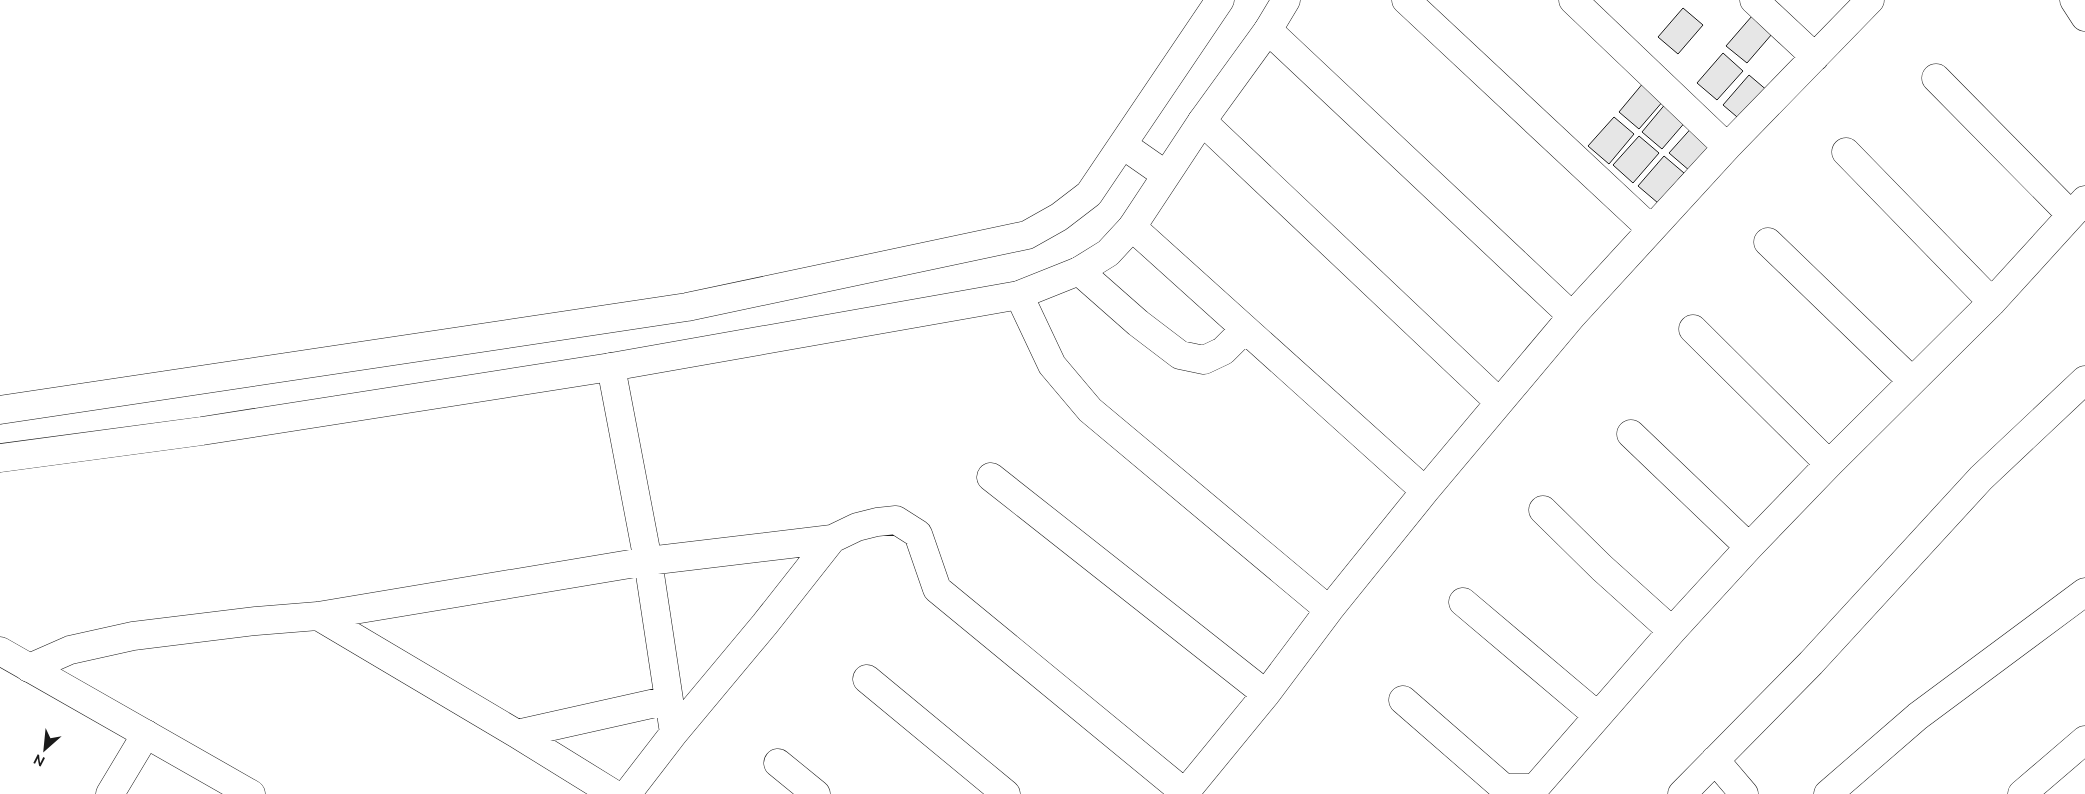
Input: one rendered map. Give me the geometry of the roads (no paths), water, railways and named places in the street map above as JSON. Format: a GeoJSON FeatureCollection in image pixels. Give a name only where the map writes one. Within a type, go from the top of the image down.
{"type":"FeatureCollection","features":[{"type":"Feature","properties":{"kind":"street"},"geometry":{"type":"LineString","coordinates":[[0,410],[687,307],[1027,235],[1059,217],[1089,194],[1220,0]]}},
{"type":"Feature","properties":{"kind":"street"},"geometry":{"type":"LineString","coordinates":[[0,458],[202,431],[611,367],[1019,295],[1078,271],[1108,254],[1132,227],[1202,121],[1268,30],[1286,0]]}},
{"type":"Feature","properties":{"kind":"street"},"geometry":{"type":"LineString","coordinates":[[1406,0],[1651,229]]}},
{"type":"Feature","properties":{"kind":"street"},"geometry":{"type":"LineString","coordinates":[[1573,0],[1727,147]]}},
{"type":"Feature","properties":{"kind":"street"},"geometry":{"type":"LineString","coordinates":[[1754,0],[1815,57]]}},
{"type":"Feature","properties":{"kind":"street"},"geometry":{"type":"LineString","coordinates":[[29,668],[70,650],[133,636],[256,621],[318,616],[648,561],[832,539],[857,527],[876,522],[896,520],[918,534],[937,589],[1184,793],[1266,694],[1329,610],[1425,491],[1572,316],[1727,147],[1870,0]]}},
{"type":"Feature","properties":{"kind":"street"},"geometry":{"type":"LineString","coordinates":[[2074,0],[2085,16]]}},
{"type":"Feature","properties":{"kind":"street"},"geometry":{"type":"LineString","coordinates":[[1268,30],[1572,316]]}},
{"type":"Feature","properties":{"kind":"street"},"geometry":{"type":"LineString","coordinates":[[1403,700],[1504,788],[1536,788],[1672,631],[1749,547],[1829,464],[1992,302],[2078,208],[1936,78]]}},
{"type":"Feature","properties":{"kind":"street"},"geometry":{"type":"LineString","coordinates":[[1202,121],[1499,402]]}},
{"type":"Feature","properties":{"kind":"street"},"geometry":{"type":"LineString","coordinates":[[1122,145],[1166,175]]}},
{"type":"Feature","properties":{"kind":"street"},"geometry":{"type":"LineString","coordinates":[[1846,152],[1992,302]]}},
{"type":"Feature","properties":{"kind":"street"},"geometry":{"type":"LineString","coordinates":[[1132,227],[1425,491]]}},
{"type":"Feature","properties":{"kind":"street"},"geometry":{"type":"LineString","coordinates":[[1768,242],[1912,381]]}},
{"type":"Feature","properties":{"kind":"street"},"geometry":{"type":"LineString","coordinates":[[1078,271],[1138,323],[1180,355],[1204,360],[1223,351],[1245,329]]}},
{"type":"Feature","properties":{"kind":"street"},"geometry":{"type":"LineString","coordinates":[[1019,295],[1052,365],[1090,410],[1329,610]]}},
{"type":"Feature","properties":{"kind":"street"},"geometry":{"type":"LineString","coordinates":[[1693,330],[1829,464]]}},
{"type":"Feature","properties":{"kind":"street"},"geometry":{"type":"LineString","coordinates":[[611,367],[648,561],[674,733]]}},
{"type":"Feature","properties":{"kind":"street"},"geometry":{"type":"LineString","coordinates":[[1682,794],[1811,663],[1982,478],[2085,380]]}},
{"type":"Feature","properties":{"kind":"street"},"geometry":{"type":"LineString","coordinates":[[1631,434],[1749,547]]}},
{"type":"Feature","properties":{"kind":"street"},"geometry":{"type":"LineString","coordinates":[[990,477],[1266,694]]}},
{"type":"Feature","properties":{"kind":"street"},"geometry":{"type":"LineString","coordinates":[[1543,510],[1602,568],[1672,631]]}},
{"type":"Feature","properties":{"kind":"street"},"geometry":{"type":"LineString","coordinates":[[627,794],[674,733],[765,624],[832,539]]}},
{"type":"Feature","properties":{"kind":"street"},"geometry":{"type":"LineString","coordinates":[[1828,794],[1918,716],[2085,592]]}},
{"type":"Feature","properties":{"kind":"street"},"geometry":{"type":"LineString","coordinates":[[1463,602],[1598,716]]}},
{"type":"Feature","properties":{"kind":"street"},"geometry":{"type":"LineString","coordinates":[[318,616],[614,794]]}},
{"type":"Feature","properties":{"kind":"street"},"geometry":{"type":"LineString","coordinates":[[0,651],[251,794]]}},
{"type":"Feature","properties":{"kind":"street"},"geometry":{"type":"LineString","coordinates":[[867,679],[1006,794]]}},
{"type":"Feature","properties":{"kind":"street"},"geometry":{"type":"LineString","coordinates":[[517,734],[669,700]]}},
{"type":"Feature","properties":{"kind":"street"},"geometry":{"type":"LineString","coordinates":[[110,794],[146,734]]}},
{"type":"Feature","properties":{"kind":"street"},"geometry":{"type":"LineString","coordinates":[[2022,794],[2085,740]]}},
{"type":"Feature","properties":{"kind":"street"},"geometry":{"type":"LineString","coordinates":[[1715,760],[1744,794]]}},
{"type":"Feature","properties":{"kind":"street"},"geometry":{"type":"LineString","coordinates":[[778,763],[816,794]]}}]}
